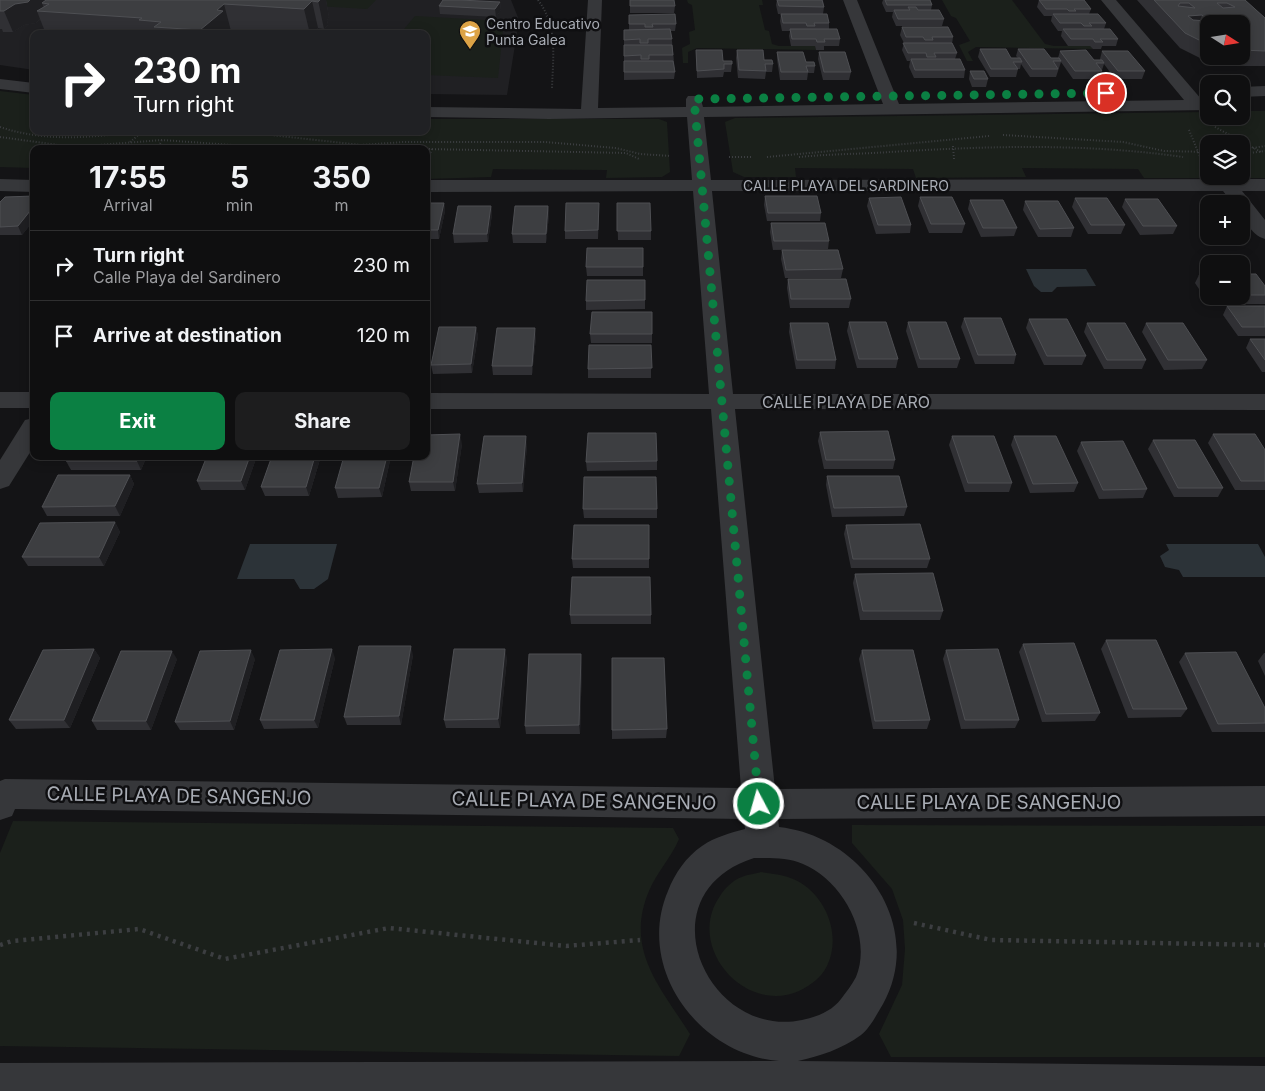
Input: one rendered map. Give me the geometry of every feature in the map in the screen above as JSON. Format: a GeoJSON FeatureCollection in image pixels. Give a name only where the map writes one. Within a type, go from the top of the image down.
{"type":"FeatureCollection","features":[{"type":"Feature","properties":{"kind":"street"},"geometry":{"type":"LineString","coordinates":[[589,107],[595,0]]}},
{"type":"Feature","properties":{"kind":"street"},"geometry":{"type":"LineString","coordinates":[[850,0],[891,103]]}},
{"type":"Feature","properties":{"kind":"street"},"geometry":{"type":"LineString","coordinates":[[1108,0],[1185,92],[1200,103]]}},
{"type":"Feature","properties":{"kind":"street"},"geometry":{"type":"LineString","coordinates":[[0,72],[30,75]]}},
{"type":"Feature","properties":{"kind":"street"},"geometry":{"type":"LineString","coordinates":[[0,84],[30,88]]}},
{"type":"Feature","properties":{"kind":"street"},"geometry":{"type":"LineString","coordinates":[[1250,92],[1265,91]]}},
{"type":"Feature","properties":{"kind":"street"},"geometry":{"type":"LineString","coordinates":[[891,103],[1200,92]]}},
{"type":"Feature","properties":{"kind":"street"},"geometry":{"type":"LineString","coordinates":[[430,100],[589,107]]}},
{"type":"Feature","properties":{"kind":"street"},"geometry":{"type":"LineString","coordinates":[[430,112],[589,107],[891,103],[1200,105]]}},
{"type":"Feature","properties":{"kind":"street"},"geometry":{"type":"LineString","coordinates":[[1250,104],[1265,104]]}},
{"type":"Feature","properties":{"kind":"street"},"geometry":{"type":"LineString","coordinates":[[694,106],[698,156],[703,185],[763,842]]}},
{"type":"Feature","properties":{"kind":"street","name":"CALLE PLAYA DEL SARDINERO"},"geometry":{"type":"LineString","coordinates":[[430,186],[1200,185]]}},
{"type":"Feature","properties":{"kind":"street"},"geometry":{"type":"LineString","coordinates":[[1228,185],[1265,233]]}},
{"type":"Feature","properties":{"kind":"street","name":"CALLE PLAYA DEL SARDINERO"},"geometry":{"type":"LineString","coordinates":[[1250,185],[1265,185]]}},
{"type":"Feature","properties":{"kind":"street"},"geometry":{"type":"LineString","coordinates":[[0,186],[30,186]]}},
{"type":"Feature","properties":{"kind":"street"},"geometry":{"type":"LineString","coordinates":[[0,400],[30,400]]}},
{"type":"Feature","properties":{"kind":"street","name":"CALLE PLAYA DE ARO"},"geometry":{"type":"LineString","coordinates":[[430,401],[1265,402]]}},
{"type":"Feature","properties":{"kind":"street"},"geometry":{"type":"LineString","coordinates":[[0,480],[30,432]]}},
{"type":"Feature","properties":{"kind":"street","name":"CALLE PLAYA DE SANGENJO"},"geometry":{"type":"LineString","coordinates":[[0,805],[5,794],[759,804],[1265,800]]}},
{"type":"Feature","properties":{"kind":"street"},"geometry":{"type":"LineString","coordinates":[[754,842],[763,842],[786,843],[817,853],[844,872],[865,898],[877,929],[878,962],[869,994],[849,1020],[819,1037],[785,1043],[750,1036],[718,1018],[693,992],[679,959],[675,925],[683,894],[700,869],[725,851],[754,842]]}},
{"type":"Feature","properties":{"kind":"street"},"geometry":{"type":"LineString","coordinates":[[750,1036],[761,1086]]}},
{"type":"Feature","properties":{"kind":"street"},"geometry":{"type":"LineString","coordinates":[[819,1037],[820,1086]]}},
{"type":"Feature","properties":{"kind":"street"},"geometry":{"type":"LineString","coordinates":[[0,1082],[761,1086],[1265,1086]]}},
{"type":"Feature","properties":{"kind":"path"},"geometry":{"type":"LineString","coordinates":[[538,0],[544,6],[553,35],[552,94]]}},
{"type":"Feature","properties":{"kind":"path"},"geometry":{"type":"LineString","coordinates":[[1214,126],[1261,152]]}},
{"type":"Feature","properties":{"kind":"path"},"geometry":{"type":"LineString","coordinates":[[0,127],[39,138],[78,139],[110,135]]}},
{"type":"Feature","properties":{"kind":"path"},"geometry":{"type":"LineString","coordinates":[[1188,128],[1200,158]]}},
{"type":"Feature","properties":{"kind":"path"},"geometry":{"type":"LineString","coordinates":[[129,142],[138,135]]}},
{"type":"Feature","properties":{"kind":"path"},"geometry":{"type":"LineString","coordinates":[[0,137],[58,145]]}},
{"type":"Feature","properties":{"kind":"path"},"geometry":{"type":"LineString","coordinates":[[95,145],[162,140],[232,145]]}},
{"type":"Feature","properties":{"kind":"path"},"geometry":{"type":"LineString","coordinates":[[159,145],[162,140]]}},
{"type":"Feature","properties":{"kind":"path"},"geometry":{"type":"LineString","coordinates":[[765,161],[842,152],[1035,144],[1135,148],[1200,160]]}},
{"type":"Feature","properties":{"kind":"path"},"geometry":{"type":"LineString","coordinates":[[1250,148],[1265,146]]}},
{"type":"Feature","properties":{"kind":"path"},"geometry":{"type":"LineString","coordinates":[[430,154],[432,149],[626,153],[646,162]]}},
{"type":"Feature","properties":{"kind":"path"},"geometry":{"type":"LineString","coordinates":[[1250,153],[1265,151]]}},
{"type":"Feature","properties":{"kind":"path"},"geometry":{"type":"LineString","coordinates":[[731,157],[757,160]]}},
{"type":"Feature","properties":{"kind":"path"},"geometry":{"type":"LineString","coordinates":[[903,920],[991,940],[1265,945]]}},
{"type":"Feature","properties":{"kind":"path"},"geometry":{"type":"LineString","coordinates":[[0,945],[12,941],[138,929],[225,959],[389,928],[566,946],[641,940]]}},
{"type":"Feature","properties":{"kind":"shaded area","name":"Centro Educativo Punta Galea"},"geometry":{"type":"Polygon","coordinates":[[[0,0],[511,0],[519,20],[507,95],[430,94],[430,30],[30,30],[30,69],[0,65],[0,0]]]}},
{"type":"Feature","properties":{"kind":"shaded area"},"geometry":{"type":"Polygon","coordinates":[[[218,0],[376,0],[367,9],[218,0]]]}},
{"type":"Feature","properties":{"kind":"shaded area"},"geometry":{"type":"Polygon","coordinates":[[[687,0],[762,0],[763,5],[759,5],[765,30],[769,31],[772,44],[779,46],[815,46],[816,50],[697,48],[688,52],[688,63],[683,63],[682,48],[690,44],[689,32],[695,30],[692,5],[687,0]]]}},
{"type":"Feature","properties":{"kind":"shaded area"},"geometry":{"type":"Polygon","coordinates":[[[942,0],[1012,0],[1045,44],[1054,46],[1090,46],[1093,49],[976,47],[968,52],[973,61],[967,61],[959,45],[970,41],[956,18],[951,16],[942,0]]]}},
{"type":"Feature","properties":{"kind":"shaded area"},"geometry":{"type":"Polygon","coordinates":[[[415,16],[504,21],[498,78],[430,75],[430,30],[403,30],[415,16]]]}},
{"type":"Feature","properties":{"kind":"shaded area"},"geometry":{"type":"Polygon","coordinates":[[[0,91],[30,95],[30,135],[430,135],[430,119],[659,119],[667,122],[670,172],[662,177],[606,178],[607,170],[493,169],[491,177],[430,179],[430,145],[30,145],[30,168],[0,167],[0,91]]]}},
{"type":"Feature","properties":{"kind":"shaded area"},"geometry":{"type":"Polygon","coordinates":[[[1250,111],[1265,111],[1265,178],[1250,178],[1250,135],[1200,135],[1200,178],[1144,178],[1138,169],[1022,168],[1026,177],[916,178],[913,169],[795,168],[796,177],[744,177],[733,172],[725,122],[735,118],[1200,112],[1200,125],[1250,125],[1250,111]]]}},
{"type":"Feature","properties":{"kind":"shaded area"},"geometry":{"type":"Polygon","coordinates":[[[1026,269],[1086,269],[1096,286],[1057,287],[1052,292],[1041,292],[1034,286],[1026,269]]]}},
{"type":"Feature","properties":{"kind":"shaded area"},"geometry":{"type":"Polygon","coordinates":[[[250,544],[337,544],[328,579],[314,589],[300,589],[294,579],[237,579],[250,544]]]}},
{"type":"Feature","properties":{"kind":"shaded area"},"geometry":{"type":"Polygon","coordinates":[[[1166,544],[1258,544],[1265,557],[1265,577],[1183,577],[1179,570],[1165,567],[1160,556],[1169,550],[1166,544]]]}},
{"type":"Feature","properties":{"kind":"shaded area"},"geometry":{"type":"Polygon","coordinates":[[[13,821],[673,828],[679,839],[649,891],[642,912],[641,932],[643,950],[649,967],[668,1001],[690,1034],[679,1056],[0,1046],[0,853],[13,821]]]}},
{"type":"Feature","properties":{"kind":"shaded area"},"geometry":{"type":"Polygon","coordinates":[[[852,825],[1265,826],[1265,1057],[891,1057],[879,1034],[902,985],[905,949],[903,920],[892,889],[852,843],[852,825]]]}},
{"type":"Feature","properties":{"kind":"shaded area"},"geometry":{"type":"Polygon","coordinates":[[[761,872],[792,878],[810,890],[825,909],[832,931],[831,955],[827,966],[819,978],[799,991],[778,996],[759,993],[741,985],[726,971],[715,954],[710,935],[711,915],[724,890],[739,878],[761,872]]]}},
{"type":"Feature","properties":{"kind":"building"},"geometry":{"type":"Polygon","coordinates":[[[0,0],[30,0],[0,11],[0,0]]]}},
{"type":"Feature","properties":{"kind":"building"},"geometry":{"type":"Polygon","coordinates":[[[46,0],[320,0],[318,2],[312,1],[304,9],[224,4],[217,10],[223,11],[200,30],[154,27],[161,22],[139,20],[142,18],[37,11],[49,4],[42,3],[46,0]]]}},
{"type":"Feature","properties":{"kind":"building"},"geometry":{"type":"Polygon","coordinates":[[[443,0],[500,2],[495,9],[439,6],[443,0]]]}},
{"type":"Feature","properties":{"kind":"building"},"geometry":{"type":"Polygon","coordinates":[[[630,0],[674,0],[675,6],[630,6],[630,0]]]}},
{"type":"Feature","properties":{"kind":"building"},"geometry":{"type":"Polygon","coordinates":[[[777,0],[822,0],[824,7],[779,6],[777,0]]]}},
{"type":"Feature","properties":{"kind":"building"},"geometry":{"type":"Polygon","coordinates":[[[885,0],[930,0],[932,5],[887,5],[885,0]]]}},
{"type":"Feature","properties":{"kind":"building"},"geometry":{"type":"Polygon","coordinates":[[[1039,0],[1084,0],[1091,9],[1074,9],[1076,11],[1069,11],[1067,9],[1046,9],[1039,0]]]}},
{"type":"Feature","properties":{"kind":"building"},"geometry":{"type":"Polygon","coordinates":[[[1154,0],[1245,0],[1265,18],[1265,51],[1250,50],[1250,15],[1188,16],[1193,20],[1200,20],[1200,40],[1185,33],[1154,0]],[[1180,3],[1178,6],[1195,8],[1189,3],[1180,3]],[[1217,3],[1223,8],[1235,7],[1227,3],[1217,3]]]}},
{"type":"Feature","properties":{"kind":"building"},"geometry":{"type":"Polygon","coordinates":[[[908,7],[916,7],[918,10],[939,10],[944,19],[898,19],[894,10],[910,10],[908,7]]]}},
{"type":"Feature","properties":{"kind":"building"},"geometry":{"type":"Polygon","coordinates":[[[675,14],[676,24],[652,24],[653,27],[645,27],[645,24],[629,24],[629,15],[675,14]]]}},
{"type":"Feature","properties":{"kind":"building"},"geometry":{"type":"Polygon","coordinates":[[[781,14],[827,14],[829,23],[814,23],[815,26],[807,26],[806,23],[783,23],[781,14]]]}},
{"type":"Feature","properties":{"kind":"building"},"geometry":{"type":"Polygon","coordinates":[[[1053,14],[1098,14],[1106,23],[1089,23],[1092,26],[1084,26],[1081,23],[1060,23],[1053,14]]]}},
{"type":"Feature","properties":{"kind":"building"},"geometry":{"type":"Polygon","coordinates":[[[902,27],[948,27],[953,37],[932,37],[933,40],[925,40],[923,37],[906,37],[902,27]]]}},
{"type":"Feature","properties":{"kind":"building"},"geometry":{"type":"Polygon","coordinates":[[[670,29],[672,39],[648,39],[648,43],[640,43],[640,39],[624,40],[624,30],[670,29]]]}},
{"type":"Feature","properties":{"kind":"building"},"geometry":{"type":"Polygon","coordinates":[[[790,29],[837,29],[840,39],[824,39],[825,42],[817,42],[816,39],[792,39],[790,29]]]}},
{"type":"Feature","properties":{"kind":"building"},"geometry":{"type":"Polygon","coordinates":[[[1063,29],[1110,29],[1118,39],[1100,39],[1103,42],[1095,42],[1093,39],[1071,39],[1063,29]]]}},
{"type":"Feature","properties":{"kind":"building"},"geometry":{"type":"Polygon","coordinates":[[[903,43],[952,43],[957,53],[934,53],[936,57],[927,57],[926,53],[908,53],[903,43]]]}},
{"type":"Feature","properties":{"kind":"building"},"geometry":{"type":"Polygon","coordinates":[[[624,45],[672,45],[673,55],[649,55],[649,59],[641,59],[641,55],[624,56],[624,45]]]}},
{"type":"Feature","properties":{"kind":"building"},"geometry":{"type":"Polygon","coordinates":[[[980,49],[1006,49],[1011,58],[1020,58],[1022,62],[1013,62],[1018,69],[991,69],[980,49]]]}},
{"type":"Feature","properties":{"kind":"building"},"geometry":{"type":"Polygon","coordinates":[[[1018,49],[1044,49],[1051,58],[1059,58],[1061,61],[1053,61],[1058,69],[1032,69],[1018,49]]]}},
{"type":"Feature","properties":{"kind":"building"},"geometry":{"type":"Polygon","coordinates":[[[696,50],[722,50],[723,61],[732,61],[732,64],[724,64],[724,69],[697,71],[696,50]]]}},
{"type":"Feature","properties":{"kind":"building"},"geometry":{"type":"Polygon","coordinates":[[[737,50],[763,50],[764,60],[772,60],[773,64],[765,64],[766,71],[739,70],[737,50]]]}},
{"type":"Feature","properties":{"kind":"building"},"geometry":{"type":"Polygon","coordinates":[[[1086,50],[1094,60],[1102,60],[1104,63],[1096,63],[1102,71],[1075,71],[1060,51],[1086,50]]]}},
{"type":"Feature","properties":{"kind":"building"},"geometry":{"type":"Polygon","coordinates":[[[1102,51],[1128,51],[1145,71],[1118,71],[1102,51]]]}},
{"type":"Feature","properties":{"kind":"building"},"geometry":{"type":"Polygon","coordinates":[[[777,52],[803,52],[806,62],[814,62],[815,66],[806,66],[808,72],[781,72],[777,52]]]}},
{"type":"Feature","properties":{"kind":"building"},"geometry":{"type":"Polygon","coordinates":[[[819,52],[845,52],[851,72],[824,72],[819,52]]]}},
{"type":"Feature","properties":{"kind":"building"},"geometry":{"type":"Polygon","coordinates":[[[911,59],[960,59],[965,70],[915,70],[911,59]]]}},
{"type":"Feature","properties":{"kind":"building"},"geometry":{"type":"Polygon","coordinates":[[[624,61],[673,61],[675,72],[624,72],[624,61]]]}},
{"type":"Feature","properties":{"kind":"building"},"geometry":{"type":"Polygon","coordinates":[[[970,71],[984,71],[988,79],[974,79],[970,71]]]}},
{"type":"Feature","properties":{"kind":"building"},"geometry":{"type":"Polygon","coordinates":[[[30,196],[30,211],[18,226],[0,227],[0,202],[5,197],[30,196]]]}},
{"type":"Feature","properties":{"kind":"building"},"geometry":{"type":"Polygon","coordinates":[[[765,196],[817,196],[821,213],[768,213],[765,196]]]}},
{"type":"Feature","properties":{"kind":"building"},"geometry":{"type":"Polygon","coordinates":[[[901,197],[911,225],[878,225],[869,198],[901,197]]]}},
{"type":"Feature","properties":{"kind":"building"},"geometry":{"type":"Polygon","coordinates":[[[920,197],[952,197],[965,224],[931,224],[920,197]]]}},
{"type":"Feature","properties":{"kind":"building"},"geometry":{"type":"Polygon","coordinates":[[[1075,198],[1107,198],[1125,225],[1091,225],[1075,198]]]}},
{"type":"Feature","properties":{"kind":"building"},"geometry":{"type":"Polygon","coordinates":[[[1125,199],[1158,199],[1177,226],[1143,226],[1125,199]]]}},
{"type":"Feature","properties":{"kind":"building"},"geometry":{"type":"Polygon","coordinates":[[[970,200],[1003,200],[1017,228],[983,228],[970,200]]]}},
{"type":"Feature","properties":{"kind":"building"},"geometry":{"type":"Polygon","coordinates":[[[1025,201],[1058,201],[1074,228],[1040,229],[1025,201]]]}},
{"type":"Feature","properties":{"kind":"building"},"geometry":{"type":"Polygon","coordinates":[[[430,203],[444,203],[438,230],[430,230],[430,203]]]}},
{"type":"Feature","properties":{"kind":"building"},"geometry":{"type":"Polygon","coordinates":[[[566,203],[599,203],[598,230],[565,231],[566,203]]]}},
{"type":"Feature","properties":{"kind":"building"},"geometry":{"type":"Polygon","coordinates":[[[617,203],[650,203],[651,231],[617,231],[617,203]]]}},
{"type":"Feature","properties":{"kind":"building"},"geometry":{"type":"Polygon","coordinates":[[[458,206],[491,206],[487,234],[453,234],[458,206]]]}},
{"type":"Feature","properties":{"kind":"building"},"geometry":{"type":"Polygon","coordinates":[[[515,206],[548,206],[546,234],[512,234],[515,206]]]}},
{"type":"Feature","properties":{"kind":"building"},"geometry":{"type":"Polygon","coordinates":[[[771,223],[825,223],[829,241],[774,241],[771,223]]]}},
{"type":"Feature","properties":{"kind":"building"},"geometry":{"type":"Polygon","coordinates":[[[587,248],[643,248],[643,267],[586,267],[587,248]]]}},
{"type":"Feature","properties":{"kind":"building"},"geometry":{"type":"Polygon","coordinates":[[[782,250],[838,250],[843,269],[786,270],[782,250]]]}},
{"type":"Feature","properties":{"kind":"building"},"geometry":{"type":"Polygon","coordinates":[[[1250,274],[1256,274],[1265,286],[1265,295],[1250,295],[1250,274]]]}},
{"type":"Feature","properties":{"kind":"building"},"geometry":{"type":"Polygon","coordinates":[[[788,279],[846,279],[851,299],[791,299],[788,279]]]}},
{"type":"Feature","properties":{"kind":"building"},"geometry":{"type":"Polygon","coordinates":[[[587,280],[645,280],[645,300],[586,301],[587,280]]]}},
{"type":"Feature","properties":{"kind":"building"},"geometry":{"type":"Polygon","coordinates":[[[1227,306],[1265,306],[1265,327],[1242,327],[1227,306]]]}},
{"type":"Feature","properties":{"kind":"building"},"geometry":{"type":"Polygon","coordinates":[[[592,312],[652,312],[652,334],[590,334],[592,312]]]}},
{"type":"Feature","properties":{"kind":"building"},"geometry":{"type":"Polygon","coordinates":[[[964,318],[1001,318],[1016,355],[978,355],[964,318]]]}},
{"type":"Feature","properties":{"kind":"building"},"geometry":{"type":"Polygon","coordinates":[[[1029,319],[1067,319],[1086,356],[1047,356],[1029,319]]]}},
{"type":"Feature","properties":{"kind":"building"},"geometry":{"type":"Polygon","coordinates":[[[849,322],[886,322],[898,359],[859,359],[849,322]]]}},
{"type":"Feature","properties":{"kind":"building"},"geometry":{"type":"Polygon","coordinates":[[[908,322],[946,322],[960,359],[920,359],[908,322]]]}},
{"type":"Feature","properties":{"kind":"building"},"geometry":{"type":"Polygon","coordinates":[[[790,323],[828,323],[836,360],[797,360],[790,323]]]}},
{"type":"Feature","properties":{"kind":"building"},"geometry":{"type":"Polygon","coordinates":[[[1087,323],[1125,323],[1146,360],[1107,360],[1087,323]]]}},
{"type":"Feature","properties":{"kind":"building"},"geometry":{"type":"Polygon","coordinates":[[[1146,323],[1183,323],[1207,360],[1168,360],[1146,323]]]}},
{"type":"Feature","properties":{"kind":"building"},"geometry":{"type":"Polygon","coordinates":[[[439,327],[476,327],[471,364],[431,365],[439,327]]]}},
{"type":"Feature","properties":{"kind":"building"},"geometry":{"type":"Polygon","coordinates":[[[497,328],[535,328],[532,366],[492,366],[497,328]]]}},
{"type":"Feature","properties":{"kind":"building"},"geometry":{"type":"Polygon","coordinates":[[[1250,339],[1265,339],[1265,360],[1250,339]]]}},
{"type":"Feature","properties":{"kind":"building"},"geometry":{"type":"Polygon","coordinates":[[[589,345],[651,345],[652,368],[588,369],[589,345]]]}},
{"type":"Feature","properties":{"kind":"building"},"geometry":{"type":"Polygon","coordinates":[[[888,431],[895,460],[826,460],[820,432],[888,431]]]}},
{"type":"Feature","properties":{"kind":"building"},"geometry":{"type":"Polygon","coordinates":[[[588,433],[656,433],[657,461],[586,462],[588,433]]]}},
{"type":"Feature","properties":{"kind":"building"},"geometry":{"type":"Polygon","coordinates":[[[460,434],[453,482],[409,482],[413,460],[430,460],[430,435],[460,434]]]}},
{"type":"Feature","properties":{"kind":"building"},"geometry":{"type":"Polygon","coordinates":[[[1213,434],[1255,434],[1265,450],[1265,481],[1241,481],[1213,434]]]}},
{"type":"Feature","properties":{"kind":"building"},"geometry":{"type":"Polygon","coordinates":[[[484,436],[526,436],[522,483],[477,484],[484,436]]]}},
{"type":"Feature","properties":{"kind":"building"},"geometry":{"type":"Polygon","coordinates":[[[952,436],[994,436],[1012,483],[968,483],[952,436]]]}},
{"type":"Feature","properties":{"kind":"building"},"geometry":{"type":"Polygon","coordinates":[[[1014,436],[1056,436],[1078,483],[1033,484],[1014,436]]]}},
{"type":"Feature","properties":{"kind":"building"},"geometry":{"type":"Polygon","coordinates":[[[1153,440],[1195,440],[1223,488],[1178,488],[1153,440]]]}},
{"type":"Feature","properties":{"kind":"building"},"geometry":{"type":"Polygon","coordinates":[[[1123,441],[1147,489],[1103,490],[1081,442],[1123,441]]]}},
{"type":"Feature","properties":{"kind":"building"},"geometry":{"type":"Polygon","coordinates":[[[67,460],[137,460],[137,461],[67,460]]]}},
{"type":"Feature","properties":{"kind":"building"},"geometry":{"type":"Polygon","coordinates":[[[205,460],[249,460],[241,481],[197,481],[205,460]]]}},
{"type":"Feature","properties":{"kind":"building"},"geometry":{"type":"Polygon","coordinates":[[[271,460],[314,460],[306,487],[261,487],[271,460]]]}},
{"type":"Feature","properties":{"kind":"building"},"geometry":{"type":"Polygon","coordinates":[[[343,460],[386,460],[379,488],[335,488],[343,460]]]}},
{"type":"Feature","properties":{"kind":"building"},"geometry":{"type":"Polygon","coordinates":[[[58,475],[130,475],[115,506],[42,507],[58,475]]]}},
{"type":"Feature","properties":{"kind":"building"},"geometry":{"type":"Polygon","coordinates":[[[827,476],[899,476],[907,507],[834,508],[827,476]]]}},
{"type":"Feature","properties":{"kind":"building"},"geometry":{"type":"Polygon","coordinates":[[[584,477],[656,477],[657,509],[583,509],[584,477]]]}},
{"type":"Feature","properties":{"kind":"building"},"geometry":{"type":"Polygon","coordinates":[[[115,522],[99,557],[22,557],[40,523],[115,522]]]}},
{"type":"Feature","properties":{"kind":"building"},"geometry":{"type":"Polygon","coordinates":[[[920,524],[930,559],[853,559],[846,525],[920,524]]]}},
{"type":"Feature","properties":{"kind":"building"},"geometry":{"type":"Polygon","coordinates":[[[574,525],[649,525],[649,559],[572,559],[574,525]]]}},
{"type":"Feature","properties":{"kind":"building"},"geometry":{"type":"Polygon","coordinates":[[[933,573],[943,611],[863,611],[855,574],[933,573]]]}},
{"type":"Feature","properties":{"kind":"building"},"geometry":{"type":"Polygon","coordinates":[[[572,577],[650,577],[651,615],[570,615],[572,577]]]}},
{"type":"Feature","properties":{"kind":"building"},"geometry":{"type":"Polygon","coordinates":[[[1106,640],[1156,640],[1187,709],[1133,709],[1106,640]]]}},
{"type":"Feature","properties":{"kind":"building"},"geometry":{"type":"Polygon","coordinates":[[[1074,643],[1100,713],[1046,714],[1023,644],[1074,643]]]}},
{"type":"Feature","properties":{"kind":"building"},"geometry":{"type":"Polygon","coordinates":[[[359,646],[411,646],[399,716],[344,717],[359,646]]]}},
{"type":"Feature","properties":{"kind":"building"},"geometry":{"type":"Polygon","coordinates":[[[94,649],[64,720],[9,720],[43,650],[94,649]]]}},
{"type":"Feature","properties":{"kind":"building"},"geometry":{"type":"Polygon","coordinates":[[[332,649],[314,720],[260,720],[280,650],[332,649]]]}},
{"type":"Feature","properties":{"kind":"building"},"geometry":{"type":"Polygon","coordinates":[[[454,649],[505,649],[498,719],[444,720],[454,649]]]}},
{"type":"Feature","properties":{"kind":"building"},"geometry":{"type":"Polygon","coordinates":[[[998,649],[1019,720],[965,720],[946,650],[998,649]]]}},
{"type":"Feature","properties":{"kind":"building"},"geometry":{"type":"Polygon","coordinates":[[[251,650],[230,721],[175,722],[200,651],[251,650]]]}},
{"type":"Feature","properties":{"kind":"building"},"geometry":{"type":"Polygon","coordinates":[[[862,650],[913,650],[930,720],[875,721],[862,650]]]}},
{"type":"Feature","properties":{"kind":"building"},"geometry":{"type":"Polygon","coordinates":[[[121,651],[172,651],[146,721],[92,721],[121,651]]]}},
{"type":"Feature","properties":{"kind":"building"},"geometry":{"type":"Polygon","coordinates":[[[1236,652],[1265,708],[1265,723],[1218,724],[1185,653],[1236,652]]]}},
{"type":"Feature","properties":{"kind":"building"},"geometry":{"type":"Polygon","coordinates":[[[529,654],[581,654],[579,725],[525,726],[529,654]]]}},
{"type":"Feature","properties":{"kind":"building"},"geometry":{"type":"Polygon","coordinates":[[[612,658],[664,658],[667,729],[612,730],[612,658]]]}},
{"type":"Feature","properties":{"kind":"place","name":"Centro Educativo Punta Galea"},"geometry":{"type":"Point","coordinates":[470,50]}},
{"type":"Feature","properties":{"kind":"route"},"geometry":{"type":"LineString","coordinates":[[759,804],[694,99],[1106,93]]}}]}
